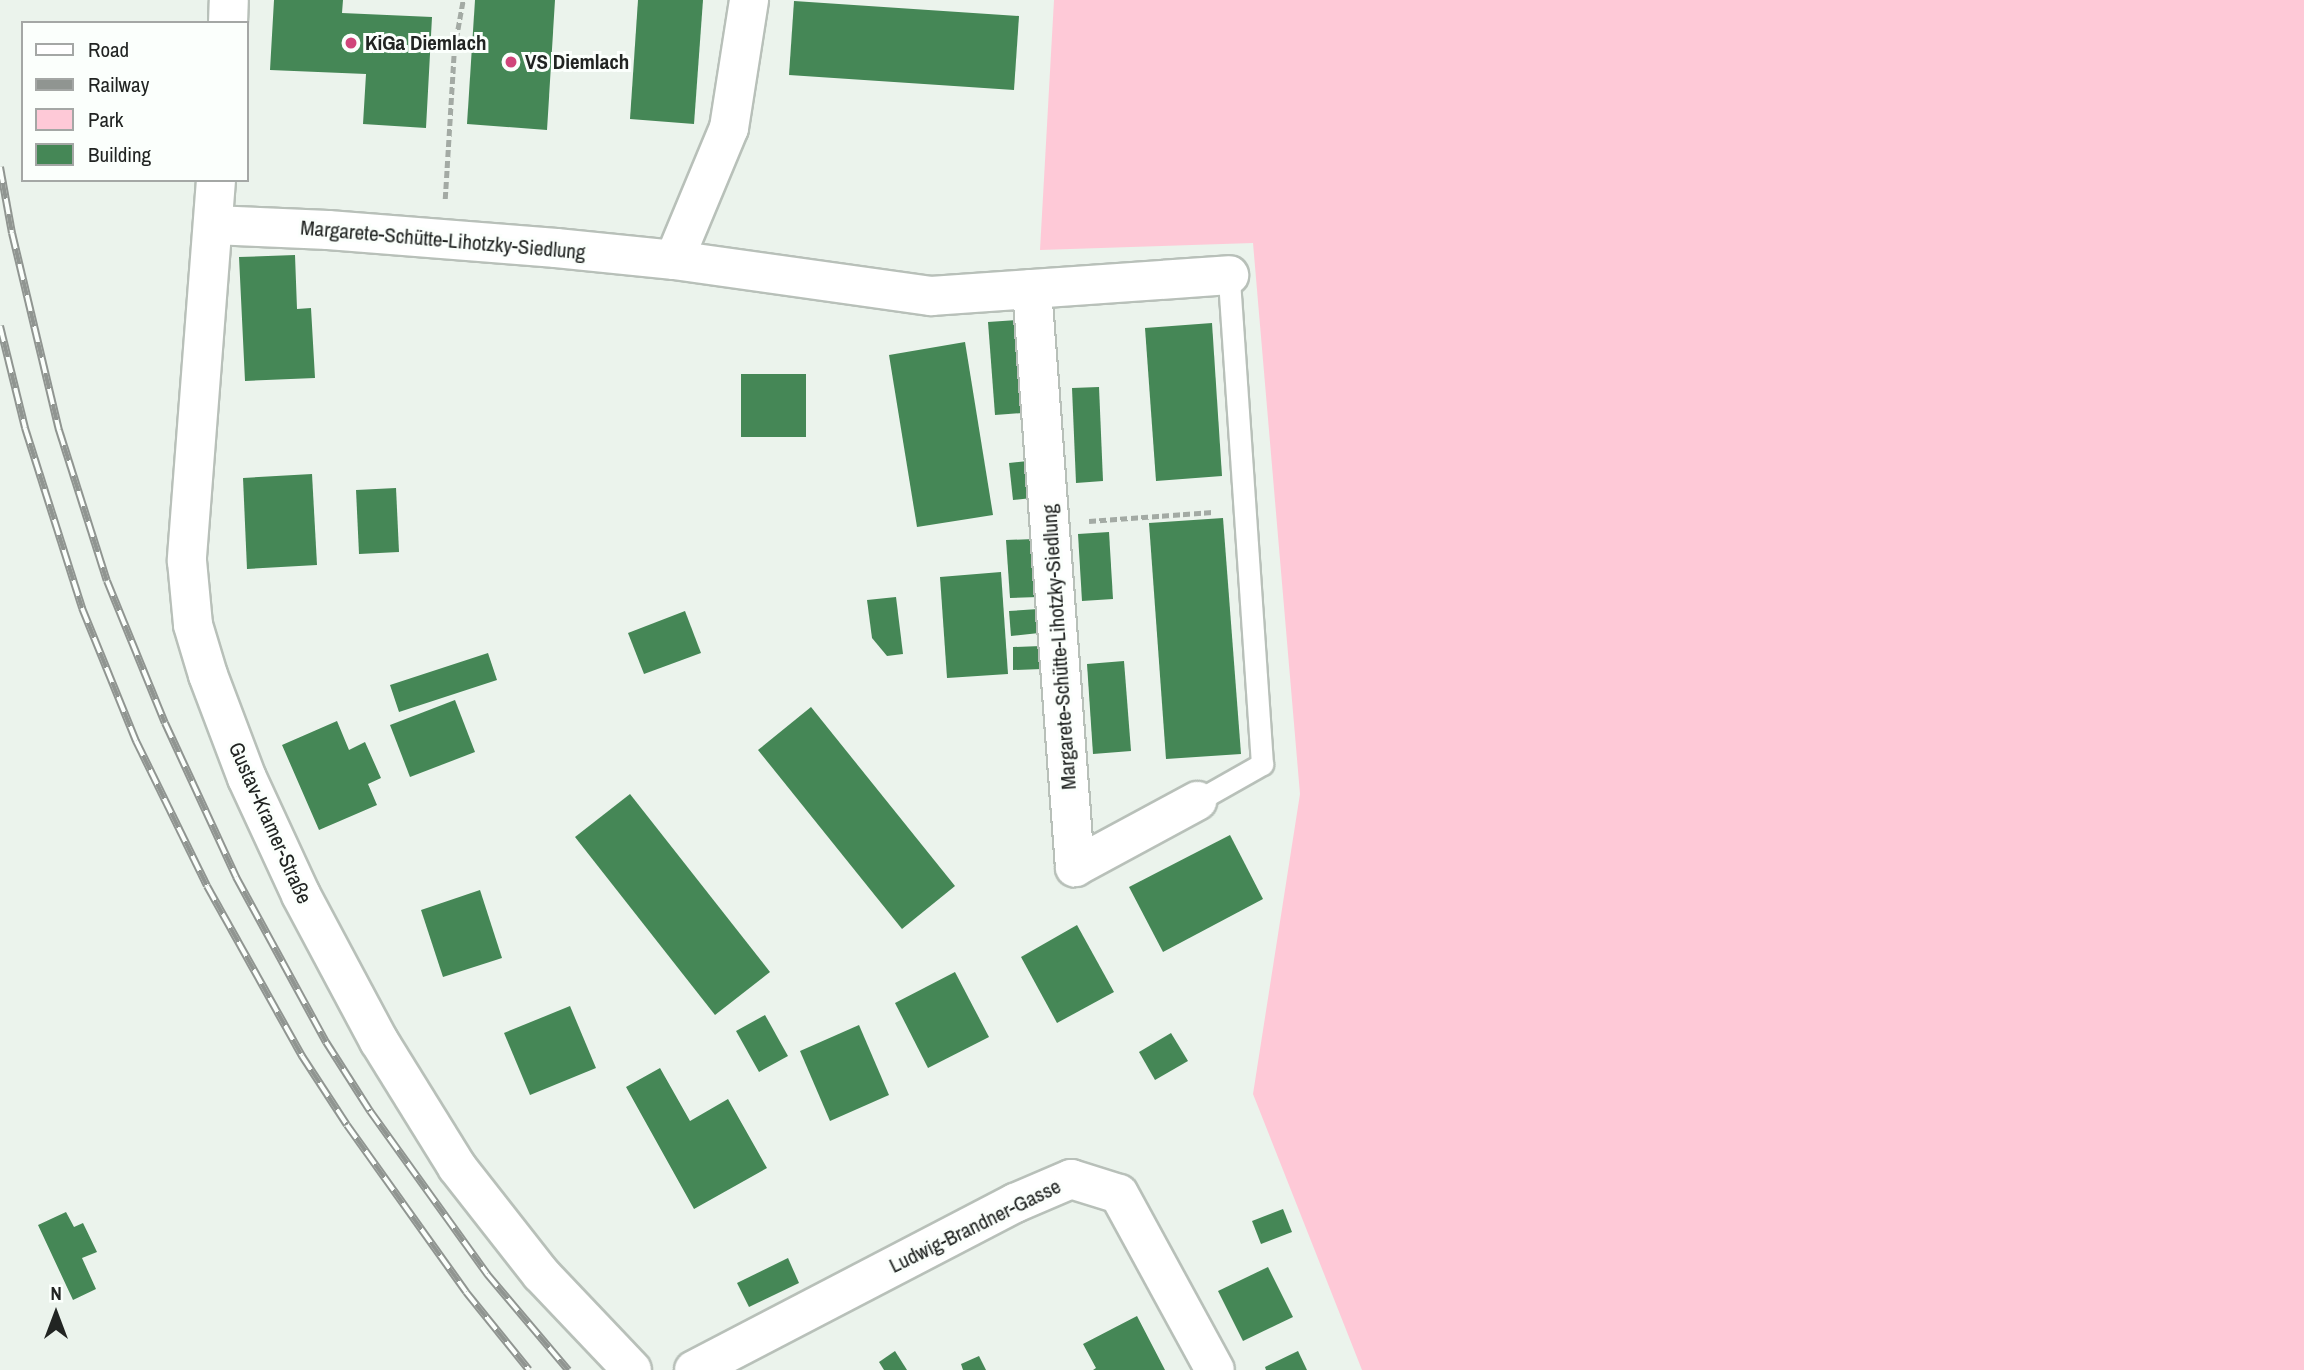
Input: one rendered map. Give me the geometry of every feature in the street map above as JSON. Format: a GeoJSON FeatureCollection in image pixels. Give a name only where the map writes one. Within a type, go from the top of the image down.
{"type":"FeatureCollection","features":[{"type":"Feature","properties":{"kind":"street"},"geometry":{"type":"LineString","coordinates":[[228,21],[229,0]]}},
{"type":"Feature","properties":{"kind":"street"},"geometry":{"type":"LineString","coordinates":[[674,260],[729,128],[749,0]]}},
{"type":"Feature","properties":{"kind":"street","name":"Gustav-Kramer-Straße"},"geometry":{"type":"LineString","coordinates":[[216,182],[187,561],[193,625],[208,675],[247,778],[301,895],[379,1041],[457,1167],[541,1274],[632,1370]]}},
{"type":"Feature","properties":{"kind":"street","name":"Margarete-Schütte-Lihotzky-Siedlung"},"geometry":{"type":"LineString","coordinates":[[213,225],[442,239],[674,260],[931,296],[1228,275]]}},
{"type":"Feature","properties":{"kind":"street","name":"Margarete-Schütte-Lihotzky-Siedlung"},"geometry":{"type":"LineString","coordinates":[[1032,289],[1075,867],[1197,801]]}},
{"type":"Feature","properties":{"kind":"street","name":"Ludwig-Brandner-Gasse"},"geometry":{"type":"LineString","coordinates":[[694,1370],[1015,1203],[1071,1179],[1119,1194],[1215,1370]]}},
{"type":"Feature","properties":{"kind":"lane"},"geometry":{"type":"LineString","coordinates":[[1197,801],[1262,764],[1228,275]]}},
{"type":"Feature","properties":{"kind":"path"},"geometry":{"type":"LineString","coordinates":[[442,239],[454,50],[463,0]]}},
{"type":"Feature","properties":{"kind":"path"},"geometry":{"type":"LineString","coordinates":[[1050,524],[1245,510]]}},
{"type":"Feature","properties":{"kind":"green space"},"geometry":{"type":"Polygon","coordinates":[[[1054,0],[2304,0],[2304,1370],[1362,1370],[1253,1094],[1300,794],[1253,243],[1040,250],[1054,0]]]}},
{"type":"Feature","properties":{"kind":"building","name":"KiGa Diemlach"},"geometry":{"type":"Polygon","coordinates":[[[274,0],[343,0],[342,13],[432,17],[426,128],[363,124],[366,74],[270,70],[274,0]]]}},
{"type":"Feature","properties":{"kind":"building","name":"VS Diemlach"},"geometry":{"type":"Polygon","coordinates":[[[475,0],[555,0],[547,130],[467,124],[475,0]]]}},
{"type":"Feature","properties":{"kind":"building"},"geometry":{"type":"Polygon","coordinates":[[[638,0],[703,0],[694,124],[630,119],[638,0]]]}},
{"type":"Feature","properties":{"kind":"building"},"geometry":{"type":"Polygon","coordinates":[[[794,1],[1019,16],[1014,90],[789,75],[794,1]]]}},
{"type":"Feature","properties":{"kind":"building"},"geometry":{"type":"Polygon","coordinates":[[[295,255],[297,309],[311,308],[315,378],[245,381],[239,257],[295,255]]]}},
{"type":"Feature","properties":{"kind":"building"},"geometry":{"type":"Polygon","coordinates":[[[1017,320],[1023,413],[995,415],[988,322],[1017,320]]]}},
{"type":"Feature","properties":{"kind":"building"},"geometry":{"type":"Polygon","coordinates":[[[1212,323],[1222,476],[1156,481],[1145,328],[1212,323]]]}},
{"type":"Feature","properties":{"kind":"building"},"geometry":{"type":"Polygon","coordinates":[[[965,342],[993,515],[917,527],[889,355],[965,342]]]}},
{"type":"Feature","properties":{"kind":"building"},"geometry":{"type":"Polygon","coordinates":[[[741,374],[806,374],[806,437],[741,437],[741,374]]]}},
{"type":"Feature","properties":{"kind":"building"},"geometry":{"type":"Polygon","coordinates":[[[1099,387],[1103,481],[1076,483],[1072,388],[1099,387]]]}},
{"type":"Feature","properties":{"kind":"building"},"geometry":{"type":"Polygon","coordinates":[[[1028,461],[1032,498],[1013,500],[1009,463],[1028,461]]]}},
{"type":"Feature","properties":{"kind":"building"},"geometry":{"type":"Polygon","coordinates":[[[312,474],[317,565],[247,569],[243,478],[312,474]]]}},
{"type":"Feature","properties":{"kind":"building"},"geometry":{"type":"Polygon","coordinates":[[[396,488],[399,552],[359,554],[356,490],[396,488]]]}},
{"type":"Feature","properties":{"kind":"building"},"geometry":{"type":"Polygon","coordinates":[[[1223,518],[1241,754],[1166,759],[1149,523],[1223,518]]]}},
{"type":"Feature","properties":{"kind":"building"},"geometry":{"type":"Polygon","coordinates":[[[1109,532],[1113,599],[1082,601],[1078,534],[1109,532]]]}},
{"type":"Feature","properties":{"kind":"building"},"geometry":{"type":"Polygon","coordinates":[[[1034,539],[1038,597],[1010,598],[1006,540],[1034,539]]]}},
{"type":"Feature","properties":{"kind":"building"},"geometry":{"type":"Polygon","coordinates":[[[1001,572],[1008,674],[947,678],[940,577],[1001,572]]]}},
{"type":"Feature","properties":{"kind":"building"},"geometry":{"type":"Polygon","coordinates":[[[896,597],[903,654],[887,656],[872,638],[867,600],[896,597]]]}},
{"type":"Feature","properties":{"kind":"building"},"geometry":{"type":"Polygon","coordinates":[[[1038,609],[1039,633],[1011,636],[1009,611],[1038,609]]]}},
{"type":"Feature","properties":{"kind":"building"},"geometry":{"type":"Polygon","coordinates":[[[685,611],[701,653],[644,674],[628,633],[685,611]]]}},
{"type":"Feature","properties":{"kind":"building"},"geometry":{"type":"Polygon","coordinates":[[[1041,646],[1042,669],[1013,670],[1013,647],[1041,646]]]}},
{"type":"Feature","properties":{"kind":"building"},"geometry":{"type":"Polygon","coordinates":[[[488,653],[497,680],[399,712],[390,685],[488,653]]]}},
{"type":"Feature","properties":{"kind":"building"},"geometry":{"type":"Polygon","coordinates":[[[1124,661],[1131,751],[1093,754],[1087,664],[1124,661]]]}},
{"type":"Feature","properties":{"kind":"building"},"geometry":{"type":"Polygon","coordinates":[[[455,700],[475,752],[410,777],[390,725],[455,700]]]}},
{"type":"Feature","properties":{"kind":"building"},"geometry":{"type":"Polygon","coordinates":[[[811,707],[955,886],[902,929],[758,750],[811,707]]]}},
{"type":"Feature","properties":{"kind":"building"},"geometry":{"type":"Polygon","coordinates":[[[337,721],[349,750],[365,742],[381,778],[368,784],[377,805],[319,830],[282,745],[337,721]]]}},
{"type":"Feature","properties":{"kind":"building"},"geometry":{"type":"Polygon","coordinates":[[[630,794],[770,972],[715,1015],[575,837],[630,794]]]}},
{"type":"Feature","properties":{"kind":"building"},"geometry":{"type":"Polygon","coordinates":[[[1230,835],[1263,899],[1163,952],[1129,887],[1230,835]]]}},
{"type":"Feature","properties":{"kind":"building"},"geometry":{"type":"Polygon","coordinates":[[[480,890],[502,958],[443,977],[421,910],[480,890]]]}},
{"type":"Feature","properties":{"kind":"building"},"geometry":{"type":"Polygon","coordinates":[[[1077,925],[1114,992],[1057,1023],[1021,957],[1077,925]]]}},
{"type":"Feature","properties":{"kind":"building"},"geometry":{"type":"Polygon","coordinates":[[[955,972],[989,1037],[928,1068],[895,1003],[955,972]]]}},
{"type":"Feature","properties":{"kind":"building"},"geometry":{"type":"Polygon","coordinates":[[[570,1006],[596,1068],[530,1095],[504,1033],[570,1006]]]}},
{"type":"Feature","properties":{"kind":"building"},"geometry":{"type":"Polygon","coordinates":[[[765,1015],[788,1056],[759,1072],[736,1031],[765,1015]]]}},
{"type":"Feature","properties":{"kind":"building"},"geometry":{"type":"Polygon","coordinates":[[[859,1025],[889,1095],[830,1121],[800,1051],[859,1025]]]}},
{"type":"Feature","properties":{"kind":"building"},"geometry":{"type":"Polygon","coordinates":[[[1171,1033],[1188,1061],[1155,1080],[1139,1052],[1171,1033]]]}},
{"type":"Feature","properties":{"kind":"building"},"geometry":{"type":"Polygon","coordinates":[[[660,1068],[690,1121],[728,1099],[767,1168],[694,1209],[626,1087],[660,1068]]]}},
{"type":"Feature","properties":{"kind":"building"},"geometry":{"type":"Polygon","coordinates":[[[1283,1209],[1292,1232],[1261,1244],[1252,1221],[1283,1209]]]}},
{"type":"Feature","properties":{"kind":"building"},"geometry":{"type":"Polygon","coordinates":[[[66,1212],[74,1227],[83,1223],[97,1252],[82,1258],[96,1289],[73,1300],[38,1225],[66,1212]]]}},
{"type":"Feature","properties":{"kind":"building"},"geometry":{"type":"Polygon","coordinates":[[[788,1258],[799,1283],[749,1307],[737,1283],[788,1258]]]}},
{"type":"Feature","properties":{"kind":"building"},"geometry":{"type":"Polygon","coordinates":[[[1268,1267],[1293,1317],[1243,1341],[1218,1291],[1268,1267]]]}},
{"type":"Feature","properties":{"kind":"building"},"geometry":{"type":"Polygon","coordinates":[[[1137,1316],[1165,1370],[1093,1370],[1096,1368],[1083,1344],[1137,1316]]]}},
{"type":"Feature","properties":{"kind":"building"},"geometry":{"type":"Polygon","coordinates":[[[895,1351],[907,1370],[884,1370],[879,1362],[895,1351]]]}},
{"type":"Feature","properties":{"kind":"building"},"geometry":{"type":"Polygon","coordinates":[[[1298,1351],[1307,1370],[1266,1370],[1265,1367],[1298,1351]]]}},
{"type":"Feature","properties":{"kind":"building"},"geometry":{"type":"Polygon","coordinates":[[[979,1356],[986,1370],[963,1370],[961,1364],[979,1356]]]}},
{"type":"Feature","properties":{"kind":"railway"},"geometry":{"type":"LineString","coordinates":[[0,167],[12,233],[59,430],[107,581],[165,723],[236,877],[326,1042],[370,1111],[487,1274],[568,1370]]}},
{"type":"Feature","properties":{"kind":"railway"},"geometry":{"type":"LineString","coordinates":[[0,326],[25,428],[82,608],[136,741],[207,886],[302,1056],[347,1125],[466,1292],[529,1370]]}},
{"type":"Feature","properties":{"kind":"place","name":"KiGa Diemlach"},"geometry":{"type":"Point","coordinates":[351,43]}},
{"type":"Feature","properties":{"kind":"place","name":"VS Diemlach"},"geometry":{"type":"Point","coordinates":[511,62]}}]}
